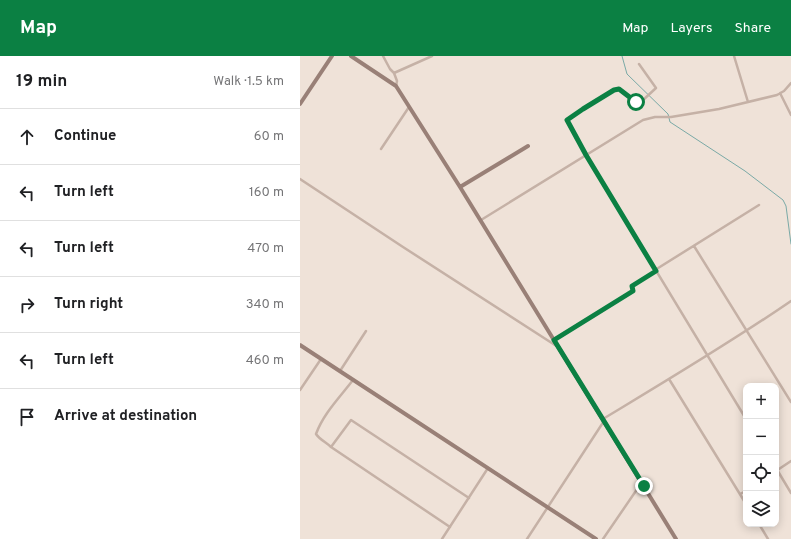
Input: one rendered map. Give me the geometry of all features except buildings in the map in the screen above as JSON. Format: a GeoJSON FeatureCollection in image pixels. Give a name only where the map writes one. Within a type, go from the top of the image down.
{"type":"FeatureCollection","features":[{"type":"Feature","properties":{"kind":"street"},"geometry":{"type":"LineString","coordinates":[[300,104],[332,56]]}},
{"type":"Feature","properties":{"kind":"street"},"geometry":{"type":"LineString","coordinates":[[351,56],[396,86],[481,220],[676,539]]}},
{"type":"Feature","properties":{"kind":"street"},"geometry":{"type":"LineString","coordinates":[[383,56],[394,73],[397,80],[396,86]]}},
{"type":"Feature","properties":{"kind":"street"},"geometry":{"type":"LineString","coordinates":[[394,73],[432,56]]}},
{"type":"Feature","properties":{"kind":"street"},"geometry":{"type":"LineString","coordinates":[[734,56],[748,102]]}},
{"type":"Feature","properties":{"kind":"street"},"geometry":{"type":"LineString","coordinates":[[639,64],[656,88],[642,101],[636,102],[619,89],[614,90],[567,120],[586,155],[743,414]]}},
{"type":"Feature","properties":{"kind":"street"},"geometry":{"type":"LineString","coordinates":[[481,220],[643,120],[655,117],[671,117],[719,109],[777,95],[784,91],[791,83]]}},
{"type":"Feature","properties":{"kind":"street"},"geometry":{"type":"LineString","coordinates":[[780,93],[791,115]]}},
{"type":"Feature","properties":{"kind":"street"},"geometry":{"type":"LineString","coordinates":[[381,149],[409,106]]}},
{"type":"Feature","properties":{"kind":"street"},"geometry":{"type":"LineString","coordinates":[[460,187],[528,146]]}},
{"type":"Feature","properties":{"kind":"street"},"geometry":{"type":"LineString","coordinates":[[300,179],[403,248],[560,349]]}},
{"type":"Feature","properties":{"kind":"street"},"geometry":{"type":"LineString","coordinates":[[554,340],[633,291],[632,286],[655,270],[759,205]]}},
{"type":"Feature","properties":{"kind":"street"},"geometry":{"type":"LineString","coordinates":[[694,246],[791,402]]}},
{"type":"Feature","properties":{"kind":"street"},"geometry":{"type":"LineString","coordinates":[[527,539],[604,420],[791,301]]}},
{"type":"Feature","properties":{"kind":"street"},"geometry":{"type":"LineString","coordinates":[[340,371],[366,331]]}},
{"type":"Feature","properties":{"kind":"street"},"geometry":{"type":"LineString","coordinates":[[300,345],[596,539]]}},
{"type":"Feature","properties":{"kind":"street"},"geometry":{"type":"LineString","coordinates":[[300,390],[321,359]]}},
{"type":"Feature","properties":{"kind":"street"},"geometry":{"type":"LineString","coordinates":[[668,379],[743,499]]}},
{"type":"Feature","properties":{"kind":"street"},"geometry":{"type":"LineString","coordinates":[[353,380],[332,406],[316,434],[319,438],[450,527]]}},
{"type":"Feature","properties":{"kind":"street"},"geometry":{"type":"LineString","coordinates":[[332,447],[351,420],[469,498]]}},
{"type":"Feature","properties":{"kind":"street"},"geometry":{"type":"LineString","coordinates":[[779,468],[791,462]]}},
{"type":"Feature","properties":{"kind":"street"},"geometry":{"type":"LineString","coordinates":[[442,539],[488,468]]}},
{"type":"Feature","properties":{"kind":"street"},"geometry":{"type":"LineString","coordinates":[[779,475],[791,493]]}},
{"type":"Feature","properties":{"kind":"street"},"geometry":{"type":"LineString","coordinates":[[603,539],[642,482]]}},
{"type":"Feature","properties":{"kind":"street"},"geometry":{"type":"LineString","coordinates":[[761,527],[768,539]]}},
{"type":"Feature","properties":{"kind":"waterway"},"geometry":{"type":"LineString","coordinates":[[622,56],[627,74],[668,114],[670,122],[745,171],[783,200],[786,206],[791,244]]}},
{"type":"Feature","properties":{"kind":"route"},"geometry":{"type":"LineString","coordinates":[[636,102],[619,89],[614,90],[567,120],[586,155],[656,271],[632,286],[633,291],[554,340],[644,486]]}}]}
